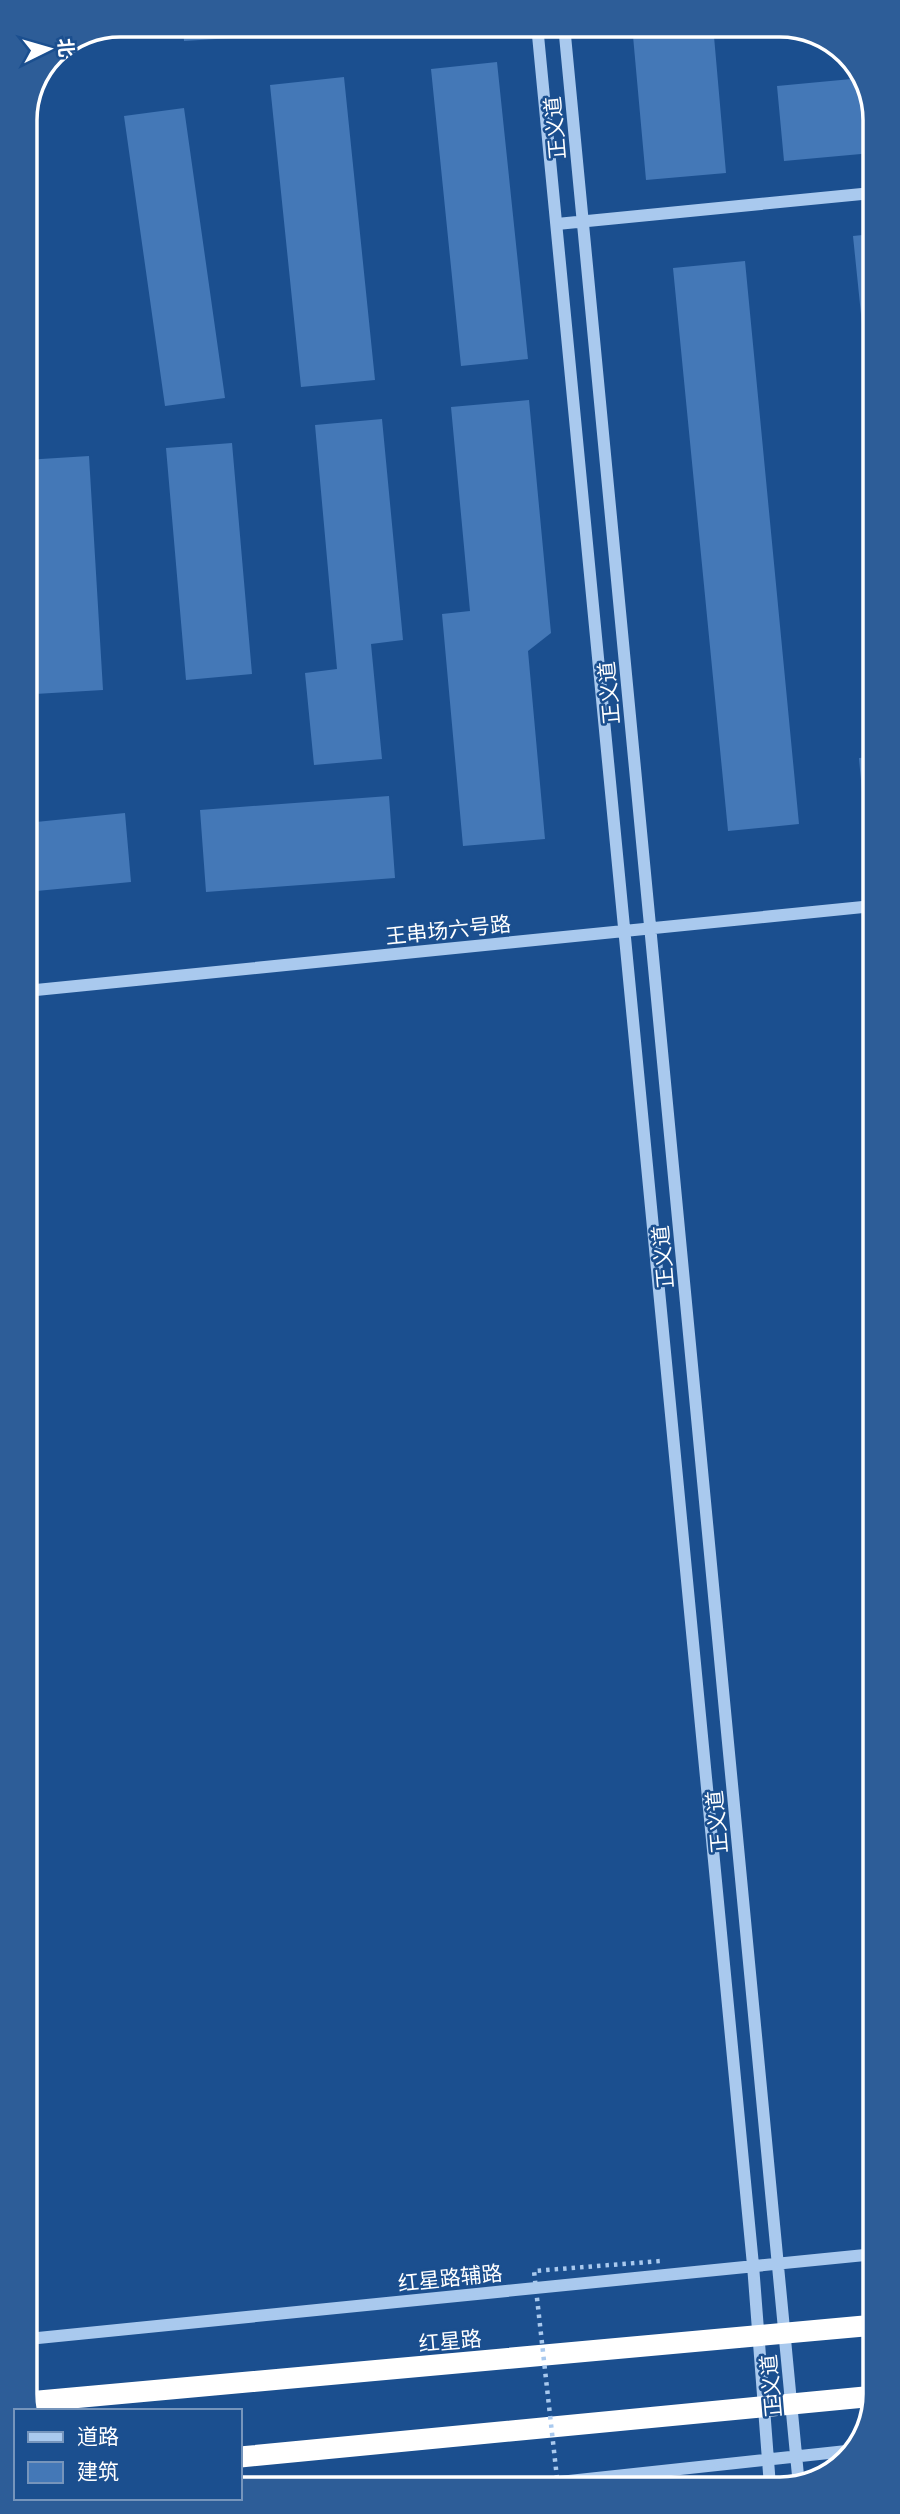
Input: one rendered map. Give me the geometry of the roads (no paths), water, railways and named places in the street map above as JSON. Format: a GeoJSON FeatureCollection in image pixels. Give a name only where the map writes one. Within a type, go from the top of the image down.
{"type":"FeatureCollection","features":[{"type":"Feature","properties":{"kind":"highway","name":"红星路"},"geometry":{"type":"LineString","coordinates":[[37,2401],[863,2326]]}},
{"type":"Feature","properties":{"kind":"highway"},"geometry":{"type":"LineString","coordinates":[[242,2457],[863,2397]]}},
{"type":"Feature","properties":{"kind":"street","name":"正义道"},"geometry":{"type":"LineString","coordinates":[[538,37],[753,2265],[769,2477]]}},
{"type":"Feature","properties":{"kind":"street","name":"正义道"},"geometry":{"type":"LineString","coordinates":[[565,37],[798,2475]]}},
{"type":"Feature","properties":{"kind":"street"},"geometry":{"type":"LineString","coordinates":[[557,224],[863,193]]}},
{"type":"Feature","properties":{"kind":"street","name":"王串场六号路"},"geometry":{"type":"LineString","coordinates":[[37,990],[863,906]]}},
{"type":"Feature","properties":{"kind":"street","name":"红星路辅路"},"geometry":{"type":"LineString","coordinates":[[37,2338],[863,2255]]}},
{"type":"Feature","properties":{"kind":"street"},"geometry":{"type":"LineString","coordinates":[[604,2477],[839,2452]]}}]}
